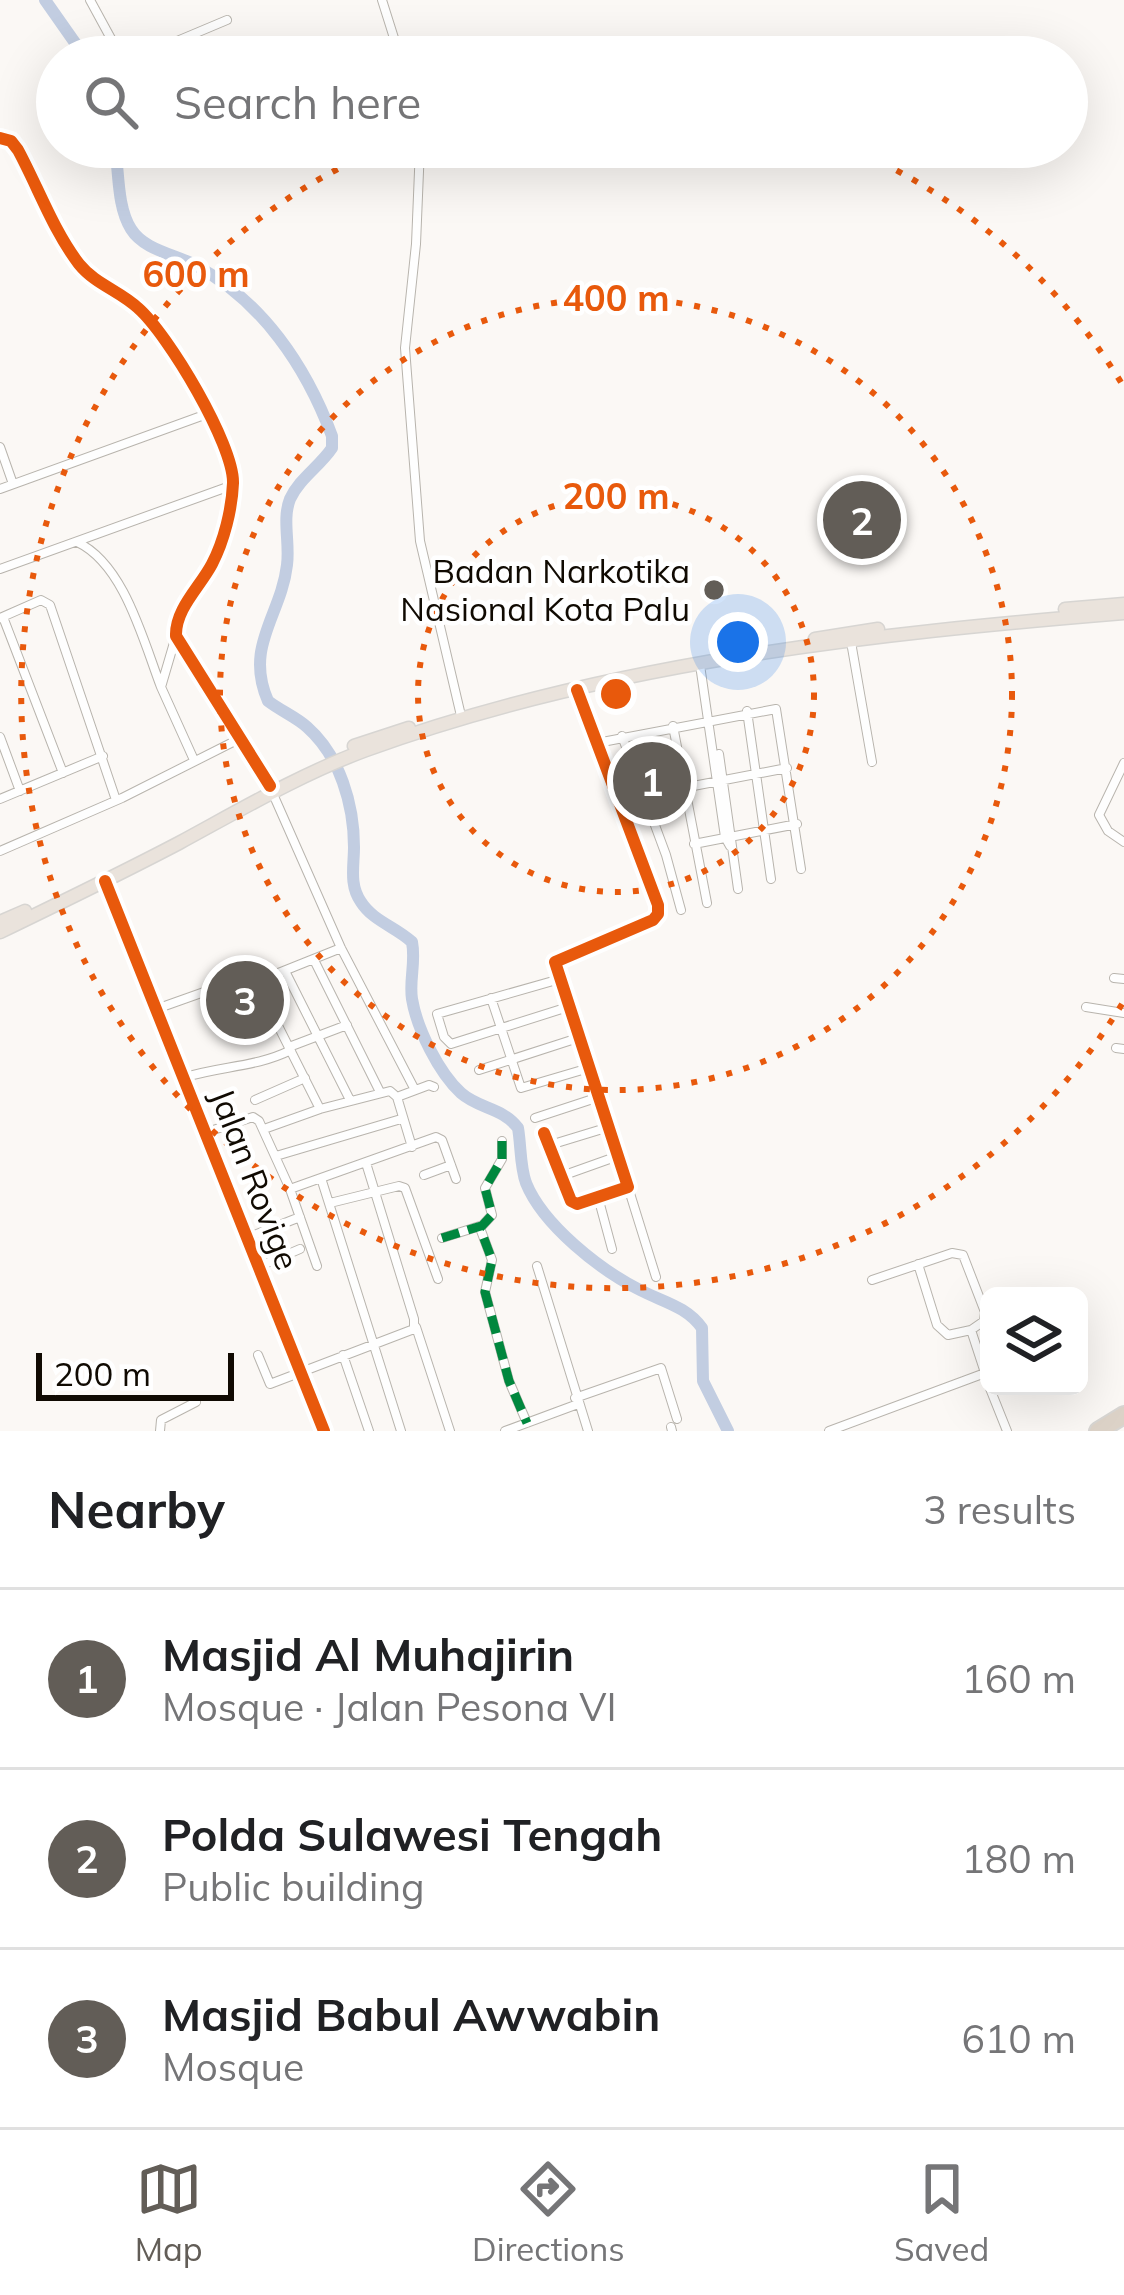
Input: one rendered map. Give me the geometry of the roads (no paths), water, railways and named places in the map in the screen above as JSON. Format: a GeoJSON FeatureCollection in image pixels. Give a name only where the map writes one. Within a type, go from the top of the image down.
{"type":"FeatureCollection","features":[{"type":"Feature","properties":{"kind":"highway"},"geometry":{"type":"LineString","coordinates":[[1098,1431],[1124,1415]]}},
{"type":"Feature","properties":{"kind":"main road"},"geometry":{"type":"LineString","coordinates":[[461,717],[660,669],[938,620],[1124,608]]}},
{"type":"Feature","properties":{"kind":"main road"},"geometry":{"type":"LineString","coordinates":[[0,932],[344,755],[563,685],[826,641],[1064,613]]}},
{"type":"Feature","properties":{"kind":"main road"},"geometry":{"type":"LineString","coordinates":[[0,922],[105,881],[272,790]]}},
{"type":"Feature","properties":{"kind":"street"},"geometry":{"type":"LineString","coordinates":[[90,0],[110,36]]}},
{"type":"Feature","properties":{"kind":"street"},"geometry":{"type":"LineString","coordinates":[[382,0],[393,36]]}},
{"type":"Feature","properties":{"kind":"street"},"geometry":{"type":"LineString","coordinates":[[189,36],[227,20]]}},
{"type":"Feature","properties":{"kind":"street"},"geometry":{"type":"LineString","coordinates":[[0,138],[11,141],[18,150],[67,246],[85,271],[157,326],[228,450],[233,485],[215,559],[181,611],[161,687]]}},
{"type":"Feature","properties":{"kind":"street"},"geometry":{"type":"LineString","coordinates":[[419,168],[404,348],[420,541],[461,717]]}},
{"type":"Feature","properties":{"kind":"street"},"geometry":{"type":"LineString","coordinates":[[0,489],[207,414]]}},
{"type":"Feature","properties":{"kind":"street"},"geometry":{"type":"LineString","coordinates":[[0,447],[13,484]]}},
{"type":"Feature","properties":{"kind":"street"},"geometry":{"type":"LineString","coordinates":[[0,569],[233,485]]}},
{"type":"Feature","properties":{"kind":"street"},"geometry":{"type":"LineString","coordinates":[[76,541],[95,551],[111,569],[194,760]]}},
{"type":"Feature","properties":{"kind":"street"},"geometry":{"type":"LineString","coordinates":[[63,773],[1,617],[41,600],[50,605],[116,800]]}},
{"type":"Feature","properties":{"kind":"street"},"geometry":{"type":"LineString","coordinates":[[176,636],[272,790],[341,948],[416,1090]]}},
{"type":"Feature","properties":{"kind":"street"},"geometry":{"type":"LineString","coordinates":[[851,641],[872,762]]}},
{"type":"Feature","properties":{"kind":"street"},"geometry":{"type":"LineString","coordinates":[[700,665],[738,889]]}},
{"type":"Feature","properties":{"kind":"street"},"geometry":{"type":"LineString","coordinates":[[577,690],[650,875],[658,914],[556,959],[656,1277]]}},
{"type":"Feature","properties":{"kind":"street"},"geometry":{"type":"LineString","coordinates":[[597,742],[710,717],[778,710],[801,869]]}},
{"type":"Feature","properties":{"kind":"street"},"geometry":{"type":"LineString","coordinates":[[747,712],[771,879]]}},
{"type":"Feature","properties":{"kind":"street"},"geometry":{"type":"LineString","coordinates":[[674,725],[707,903]]}},
{"type":"Feature","properties":{"kind":"street"},"geometry":{"type":"LineString","coordinates":[[622,736],[681,910]]}},
{"type":"Feature","properties":{"kind":"street"},"geometry":{"type":"LineString","coordinates":[[0,737],[20,791]]}},
{"type":"Feature","properties":{"kind":"street"},"geometry":{"type":"LineString","coordinates":[[0,851],[241,738]]}},
{"type":"Feature","properties":{"kind":"street"},"geometry":{"type":"LineString","coordinates":[[0,799],[103,756]]}},
{"type":"Feature","properties":{"kind":"street"},"geometry":{"type":"LineString","coordinates":[[1124,763],[1099,815],[1108,831],[1124,842]]}},
{"type":"Feature","properties":{"kind":"street"},"geometry":{"type":"LineString","coordinates":[[646,800],[787,768]]}},
{"type":"Feature","properties":{"kind":"street"},"geometry":{"type":"LineString","coordinates":[[694,844],[729,841],[797,824]]}},
{"type":"Feature","properties":{"kind":"street","name":"Jalan Rovige"},"geometry":{"type":"LineString","coordinates":[[105,881],[324,1431]]}},
{"type":"Feature","properties":{"kind":"street"},"geometry":{"type":"LineString","coordinates":[[159,1008],[235,982],[256,982],[341,948]]}},
{"type":"Feature","properties":{"kind":"street"},"geometry":{"type":"LineString","coordinates":[[314,960],[380,1092]]}},
{"type":"Feature","properties":{"kind":"street"},"geometry":{"type":"LineString","coordinates":[[285,971],[350,1100]]}},
{"type":"Feature","properties":{"kind":"street"},"geometry":{"type":"LineString","coordinates":[[560,979],[436,1014],[451,1044],[568,1007]]}},
{"type":"Feature","properties":{"kind":"street"},"geometry":{"type":"LineString","coordinates":[[256,982],[320,1109]]}},
{"type":"Feature","properties":{"kind":"street"},"geometry":{"type":"LineString","coordinates":[[491,998],[521,1088],[590,1068]]}},
{"type":"Feature","properties":{"kind":"street"},"geometry":{"type":"LineString","coordinates":[[1086,1007],[1124,1013]]}},
{"type":"Feature","properties":{"kind":"street"},"geometry":{"type":"LineString","coordinates":[[186,1078],[224,1066],[260,1065],[347,1025]]}},
{"type":"Feature","properties":{"kind":"street"},"geometry":{"type":"LineString","coordinates":[[478,1070],[578,1038]]}},
{"type":"Feature","properties":{"kind":"street"},"geometry":{"type":"LineString","coordinates":[[255,1100],[305,1078]]}},
{"type":"Feature","properties":{"kind":"street"},"geometry":{"type":"LineString","coordinates":[[397,1097],[434,1087]]}},
{"type":"Feature","properties":{"kind":"street"},"geometry":{"type":"LineString","coordinates":[[264,1129],[390,1091],[397,1097],[412,1147]]}},
{"type":"Feature","properties":{"kind":"street"},"geometry":{"type":"LineString","coordinates":[[536,1118],[599,1097]]}},
{"type":"Feature","properties":{"kind":"street"},"geometry":{"type":"LineString","coordinates":[[207,1132],[253,1117],[264,1129],[317,1266]]}},
{"type":"Feature","properties":{"kind":"street"},"geometry":{"type":"LineString","coordinates":[[276,1156],[401,1119]]}},
{"type":"Feature","properties":{"kind":"street"},"geometry":{"type":"LineString","coordinates":[[550,1145],[609,1127]]}},
{"type":"Feature","properties":{"kind":"street"},"geometry":{"type":"LineString","coordinates":[[544,1133],[574,1203],[628,1187]]}},
{"type":"Feature","properties":{"kind":"street"},"geometry":{"type":"LineString","coordinates":[[290,1189],[440,1137],[457,1179]]}},
{"type":"Feature","properties":{"kind":"street"},"geometry":{"type":"LineString","coordinates":[[442,1238],[491,1219],[485,1188],[502,1159],[502,1141]]}},
{"type":"Feature","properties":{"kind":"street"},"geometry":{"type":"LineString","coordinates":[[559,1177],[618,1156]]}},
{"type":"Feature","properties":{"kind":"street"},"geometry":{"type":"LineString","coordinates":[[366,1163],[450,1431]]}},
{"type":"Feature","properties":{"kind":"street"},"geometry":{"type":"LineString","coordinates":[[424,1175],[451,1165]]}},
{"type":"Feature","properties":{"kind":"street"},"geometry":{"type":"LineString","coordinates":[[321,1178],[401,1431]]}},
{"type":"Feature","properties":{"kind":"street"},"geometry":{"type":"LineString","coordinates":[[330,1203],[405,1187],[438,1279]]}},
{"type":"Feature","properties":{"kind":"street"},"geometry":{"type":"LineString","coordinates":[[598,1197],[612,1249]]}},
{"type":"Feature","properties":{"kind":"street"},"geometry":{"type":"LineString","coordinates":[[249,1237],[300,1217]]}},
{"type":"Feature","properties":{"kind":"street"},"geometry":{"type":"LineString","coordinates":[[481,1226],[492,1260],[485,1292],[509,1382],[527,1423]]}},
{"type":"Feature","properties":{"kind":"street"},"geometry":{"type":"LineString","coordinates":[[260,1266],[300,1249]]}},
{"type":"Feature","properties":{"kind":"street"},"geometry":{"type":"LineString","coordinates":[[872,1280],[918,1264],[952,1253],[966,1257],[985,1312],[984,1322],[948,1335],[941,1331],[918,1264]]}},
{"type":"Feature","properties":{"kind":"street"},"geometry":{"type":"LineString","coordinates":[[537,1266],[588,1431]]}},
{"type":"Feature","properties":{"kind":"street"},"geometry":{"type":"LineString","coordinates":[[258,1355],[270,1384],[410,1331],[415,1325]]}},
{"type":"Feature","properties":{"kind":"street"},"geometry":{"type":"LineString","coordinates":[[971,1330],[980,1358]]}},
{"type":"Feature","properties":{"kind":"street"},"geometry":{"type":"LineString","coordinates":[[343,1355],[369,1431]]}},
{"type":"Feature","properties":{"kind":"street"},"geometry":{"type":"LineString","coordinates":[[505,1431],[662,1368],[673,1426]]}},
{"type":"Feature","properties":{"kind":"street"},"geometry":{"type":"LineString","coordinates":[[829,1431],[980,1375]]}},
{"type":"Feature","properties":{"kind":"street"},"geometry":{"type":"LineString","coordinates":[[993,1395],[1006,1431]]}},
{"type":"Feature","properties":{"kind":"street"},"geometry":{"type":"LineString","coordinates":[[160,1431],[161,1420],[196,1402]]}},
{"type":"Feature","properties":{"kind":"waterway"},"geometry":{"type":"LineString","coordinates":[[45,0],[70,36]]}},
{"type":"Feature","properties":{"kind":"waterway"},"geometry":{"type":"LineString","coordinates":[[117,168],[131,229],[151,247],[219,280],[261,316],[295,361],[332,436],[332,448],[290,499],[287,565],[262,647],[262,681],[268,701],[307,727],[328,752],[343,782],[353,831],[355,889],[372,914],[412,942],[412,999],[430,1050],[461,1093],[518,1128],[526,1183],[559,1230],[608,1271],[681,1309],[702,1328],[703,1381],[728,1431]]}},
{"type":"Feature","properties":{"kind":"place","name":"Polda Sulawesi Tengah"},"geometry":{"type":"Point","coordinates":[862,520]}},
{"type":"Feature","properties":{"kind":"place","name":"Badan Narkotika Nasional Kota Palu"},"geometry":{"type":"Point","coordinates":[714,590]}},
{"type":"Feature","properties":{"kind":"place","name":"Masjid Al Muhajirin"},"geometry":{"type":"Point","coordinates":[652,781]}},
{"type":"Feature","properties":{"kind":"place","name":"Masjid Babul Awwabin"},"geometry":{"type":"Point","coordinates":[245,1000]}}]}
